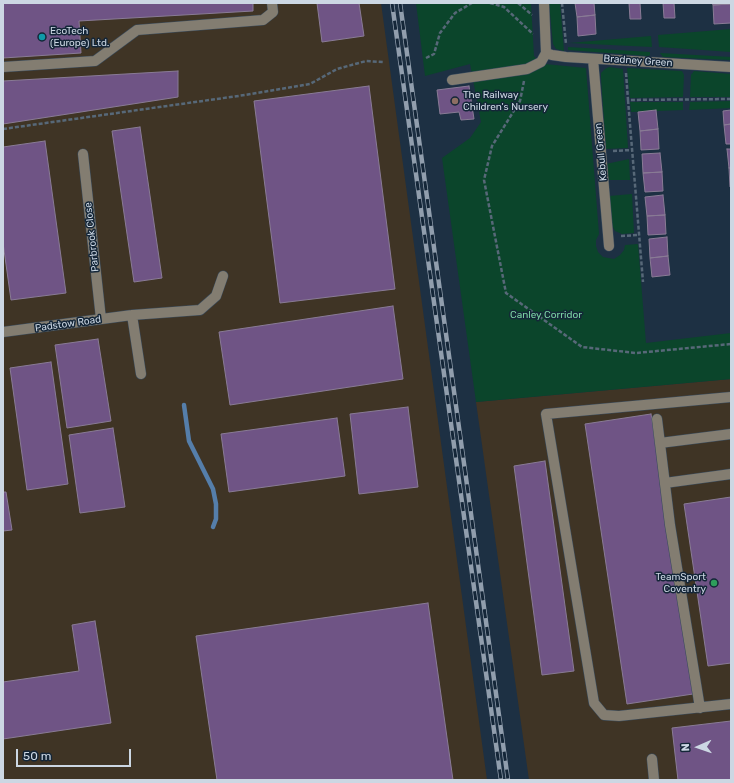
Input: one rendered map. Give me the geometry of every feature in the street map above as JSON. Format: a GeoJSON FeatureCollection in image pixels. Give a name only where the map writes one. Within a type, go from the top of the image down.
{"type":"FeatureCollection","features":[{"type":"Feature","properties":{"kind":"street"},"geometry":{"type":"LineString","coordinates":[[3,67],[96,61],[136,30],[263,20],[273,12],[272,3]]}},
{"type":"Feature","properties":{"kind":"street"},"geometry":{"type":"LineString","coordinates":[[452,80],[527,69],[541,62],[546,53],[544,3]]}},
{"type":"Feature","properties":{"kind":"street","name":"Bradney Green"},"geometry":{"type":"LineString","coordinates":[[546,53],[566,57],[731,67]]}},
{"type":"Feature","properties":{"kind":"street","name":"Kebull Green"},"geometry":{"type":"LineString","coordinates":[[593,58],[609,246]]}},
{"type":"Feature","properties":{"kind":"street","name":"Parbrook Close"},"geometry":{"type":"LineString","coordinates":[[82,154],[101,319]]}},
{"type":"Feature","properties":{"kind":"street","name":"Padstow Road"},"geometry":{"type":"LineString","coordinates":[[3,332],[132,315],[200,310],[216,296],[224,276]]}},
{"type":"Feature","properties":{"kind":"street"},"geometry":{"type":"LineString","coordinates":[[132,315],[141,374]]}},
{"type":"Feature","properties":{"kind":"street"},"geometry":{"type":"LineString","coordinates":[[731,397],[546,414],[594,703],[604,715],[619,716],[731,704]]}},
{"type":"Feature","properties":{"kind":"street"},"geometry":{"type":"LineString","coordinates":[[657,419],[670,525],[700,708]]}},
{"type":"Feature","properties":{"kind":"street"},"geometry":{"type":"LineString","coordinates":[[660,443],[731,434]]}},
{"type":"Feature","properties":{"kind":"street"},"geometry":{"type":"LineString","coordinates":[[665,483],[731,474]]}},
{"type":"Feature","properties":{"kind":"street"},"geometry":{"type":"LineString","coordinates":[[652,759],[654,780]]}},
{"type":"Feature","properties":{"kind":"path"},"geometry":{"type":"LineString","coordinates":[[426,58],[434,54],[440,33],[455,13],[472,3]]}},
{"type":"Feature","properties":{"kind":"path"},"geometry":{"type":"LineString","coordinates":[[490,3],[504,7],[530,31],[546,53]]}},
{"type":"Feature","properties":{"kind":"path"},"geometry":{"type":"LineString","coordinates":[[562,3],[566,57]]}},
{"type":"Feature","properties":{"kind":"path"},"geometry":{"type":"LineString","coordinates":[[3,129],[245,95],[310,84],[337,69],[366,61],[383,62]]}},
{"type":"Feature","properties":{"kind":"path"},"geometry":{"type":"LineString","coordinates":[[626,61],[643,282]]}},
{"type":"Feature","properties":{"kind":"path"},"geometry":{"type":"LineString","coordinates":[[527,69],[520,101],[492,146],[484,180],[506,293],[582,347],[636,354],[731,344]]}},
{"type":"Feature","properties":{"kind":"path"},"geometry":{"type":"LineString","coordinates":[[628,100],[731,99]]}},
{"type":"Feature","properties":{"kind":"path"},"geometry":{"type":"LineString","coordinates":[[601,152],[633,150]]}},
{"type":"Feature","properties":{"kind":"path"},"geometry":{"type":"LineString","coordinates":[[620,236],[639,235]]}},
{"type":"Feature","properties":{"kind":"shaded area"},"geometry":{"type":"Polygon","coordinates":[[[3,3],[381,3],[487,780],[3,780],[3,3]]]}},
{"type":"Feature","properties":{"kind":"shaded area"},"geometry":{"type":"Polygon","coordinates":[[[731,379],[731,780],[529,780],[476,402],[731,379]]]}},
{"type":"Feature","properties":{"kind":"green space","name":"Canley Corridor"},"geometry":{"type":"Polygon","coordinates":[[[416,3],[531,3],[534,56],[538,61],[545,64],[586,68],[599,234],[596,240],[598,252],[603,257],[614,259],[624,250],[625,245],[638,244],[646,343],[731,333],[731,379],[476,402],[442,158],[470,138],[481,122],[470,64],[425,76],[416,3]]]}},
{"type":"Feature","properties":{"kind":"green space"},"geometry":{"type":"Polygon","coordinates":[[[549,3],[560,3],[564,51],[556,49],[553,44],[549,3]]]}},
{"type":"Feature","properties":{"kind":"green space"},"geometry":{"type":"Polygon","coordinates":[[[731,29],[731,52],[659,47],[658,35],[731,29]]]}},
{"type":"Feature","properties":{"kind":"green space"},"geometry":{"type":"Polygon","coordinates":[[[651,36],[652,47],[569,43],[651,36]]]}},
{"type":"Feature","properties":{"kind":"green space"},"geometry":{"type":"Polygon","coordinates":[[[568,47],[650,52],[650,55],[568,50],[568,47]]]}},
{"type":"Feature","properties":{"kind":"green space"},"geometry":{"type":"Polygon","coordinates":[[[660,53],[731,57],[731,60],[663,57],[660,53]]]}},
{"type":"Feature","properties":{"kind":"green space"},"geometry":{"type":"Polygon","coordinates":[[[609,67],[623,69],[628,148],[606,149],[601,73],[609,67]]]}},
{"type":"Feature","properties":{"kind":"green space"},"geometry":{"type":"Polygon","coordinates":[[[627,68],[682,71],[684,75],[683,97],[630,98],[627,68]]]}},
{"type":"Feature","properties":{"kind":"green space"},"geometry":{"type":"Polygon","coordinates":[[[694,71],[731,74],[731,97],[690,97],[691,75],[694,71]]]}},
{"type":"Feature","properties":{"kind":"green space"},"geometry":{"type":"Polygon","coordinates":[[[731,101],[731,108],[689,110],[690,102],[731,101]]]}},
{"type":"Feature","properties":{"kind":"green space"},"geometry":{"type":"Polygon","coordinates":[[[630,102],[683,102],[683,110],[631,112],[630,102]]]}},
{"type":"Feature","properties":{"kind":"green space"},"geometry":{"type":"Polygon","coordinates":[[[629,159],[630,180],[607,180],[606,164],[629,159]]]}},
{"type":"Feature","properties":{"kind":"green space"},"geometry":{"type":"Polygon","coordinates":[[[632,194],[634,233],[622,234],[615,231],[612,225],[609,196],[632,194]]]}},
{"type":"Feature","properties":{"kind":"building","name":"EcoTech (Europe) Ltd."},"geometry":{"type":"Polygon","coordinates":[[[3,3],[253,3],[253,11],[79,21],[81,53],[3,58],[3,3]]]}},
{"type":"Feature","properties":{"kind":"building"},"geometry":{"type":"Polygon","coordinates":[[[317,3],[359,3],[364,36],[322,42],[317,3]]]}},
{"type":"Feature","properties":{"kind":"building"},"geometry":{"type":"Polygon","coordinates":[[[575,3],[594,3],[595,15],[577,17],[575,3]]]}},
{"type":"Feature","properties":{"kind":"building"},"geometry":{"type":"Polygon","coordinates":[[[629,3],[640,3],[641,19],[630,19],[629,3]]]}},
{"type":"Feature","properties":{"kind":"building"},"geometry":{"type":"Polygon","coordinates":[[[663,3],[674,3],[675,18],[664,18],[663,3]]]}},
{"type":"Feature","properties":{"kind":"building"},"geometry":{"type":"Polygon","coordinates":[[[712,3],[731,3],[731,4],[713,5],[712,3]]]}},
{"type":"Feature","properties":{"kind":"building"},"geometry":{"type":"Polygon","coordinates":[[[731,4],[731,23],[714,24],[713,5],[731,4]]]}},
{"type":"Feature","properties":{"kind":"building"},"geometry":{"type":"Polygon","coordinates":[[[595,15],[596,34],[578,36],[577,17],[595,15]]]}},
{"type":"Feature","properties":{"kind":"building"},"geometry":{"type":"Polygon","coordinates":[[[178,71],[178,97],[3,124],[3,81],[178,71]]]}},
{"type":"Feature","properties":{"kind":"building"},"geometry":{"type":"Polygon","coordinates":[[[369,86],[395,289],[280,303],[254,101],[369,86]]]}},
{"type":"Feature","properties":{"kind":"building","name":"The Railway Children's Nursery"},"geometry":{"type":"Polygon","coordinates":[[[469,86],[474,119],[461,120],[459,112],[440,114],[437,90],[469,86]]]}},
{"type":"Feature","properties":{"kind":"building"},"geometry":{"type":"Polygon","coordinates":[[[656,110],[658,129],[640,131],[638,112],[656,110]]]}},
{"type":"Feature","properties":{"kind":"building"},"geometry":{"type":"Polygon","coordinates":[[[731,110],[731,124],[724,125],[723,111],[731,110]]]}},
{"type":"Feature","properties":{"kind":"building"},"geometry":{"type":"Polygon","coordinates":[[[731,124],[731,144],[726,144],[724,125],[731,124]]]}},
{"type":"Feature","properties":{"kind":"building"},"geometry":{"type":"Polygon","coordinates":[[[140,127],[162,278],[134,282],[112,131],[140,127]]]}},
{"type":"Feature","properties":{"kind":"building"},"geometry":{"type":"Polygon","coordinates":[[[658,129],[659,149],[641,150],[640,131],[658,129]]]}},
{"type":"Feature","properties":{"kind":"building"},"geometry":{"type":"Polygon","coordinates":[[[45,141],[66,293],[11,300],[3,243],[3,147],[45,141]]]}},
{"type":"Feature","properties":{"kind":"building"},"geometry":{"type":"Polygon","coordinates":[[[727,149],[731,149],[731,168],[729,168],[727,149]]]}},
{"type":"Feature","properties":{"kind":"building"},"geometry":{"type":"Polygon","coordinates":[[[660,153],[662,172],[643,173],[642,154],[660,153]]]}},
{"type":"Feature","properties":{"kind":"building"},"geometry":{"type":"Polygon","coordinates":[[[729,168],[731,168],[731,187],[730,187],[729,168]]]}},
{"type":"Feature","properties":{"kind":"building"},"geometry":{"type":"Polygon","coordinates":[[[662,172],[663,191],[645,192],[643,173],[662,172]]]}},
{"type":"Feature","properties":{"kind":"building"},"geometry":{"type":"Polygon","coordinates":[[[663,195],[665,215],[647,216],[645,197],[663,195]]]}},
{"type":"Feature","properties":{"kind":"building"},"geometry":{"type":"Polygon","coordinates":[[[665,215],[666,234],[648,235],[647,216],[665,215]]]}},
{"type":"Feature","properties":{"kind":"building"},"geometry":{"type":"Polygon","coordinates":[[[667,237],[668,256],[650,258],[649,239],[667,237]]]}},
{"type":"Feature","properties":{"kind":"building"},"geometry":{"type":"Polygon","coordinates":[[[668,256],[670,275],[652,277],[650,258],[668,256]]]}},
{"type":"Feature","properties":{"kind":"building"},"geometry":{"type":"Polygon","coordinates":[[[393,306],[403,379],[230,405],[219,332],[393,306]]]}},
{"type":"Feature","properties":{"kind":"building"},"geometry":{"type":"Polygon","coordinates":[[[98,339],[111,421],[67,428],[55,345],[98,339]]]}},
{"type":"Feature","properties":{"kind":"building"},"geometry":{"type":"Polygon","coordinates":[[[51,362],[68,484],[27,490],[10,368],[51,362]]]}},
{"type":"Feature","properties":{"kind":"building"},"geometry":{"type":"Polygon","coordinates":[[[408,407],[418,487],[359,494],[350,414],[408,407]]]}},
{"type":"Feature","properties":{"kind":"building"},"geometry":{"type":"Polygon","coordinates":[[[651,414],[693,694],[627,704],[585,424],[651,414]]]}},
{"type":"Feature","properties":{"kind":"building"},"geometry":{"type":"Polygon","coordinates":[[[337,418],[345,476],[229,492],[221,434],[337,418]]]}},
{"type":"Feature","properties":{"kind":"building"},"geometry":{"type":"Polygon","coordinates":[[[113,428],[125,507],[80,513],[69,435],[113,428]]]}},
{"type":"Feature","properties":{"kind":"building"},"geometry":{"type":"Polygon","coordinates":[[[545,461],[574,671],[542,675],[514,466],[545,461]]]}},
{"type":"Feature","properties":{"kind":"building"},"geometry":{"type":"Polygon","coordinates":[[[3,492],[6,492],[12,530],[3,531],[3,492]]]}},
{"type":"Feature","properties":{"kind":"building","name":"TeamSport Coventry"},"geometry":{"type":"Polygon","coordinates":[[[731,497],[731,663],[708,666],[684,504],[731,497]]]}},
{"type":"Feature","properties":{"kind":"building"},"geometry":{"type":"Polygon","coordinates":[[[428,603],[453,780],[217,780],[196,636],[428,603]]]}},
{"type":"Feature","properties":{"kind":"building"},"geometry":{"type":"Polygon","coordinates":[[[95,621],[111,723],[3,739],[3,682],[79,671],[72,625],[95,621]]]}},
{"type":"Feature","properties":{"kind":"building"},"geometry":{"type":"Polygon","coordinates":[[[731,721],[731,780],[678,780],[672,728],[731,721]]]}},
{"type":"Feature","properties":{"kind":"waterway"},"geometry":{"type":"LineString","coordinates":[[184,405],[189,441],[213,489],[216,504],[216,519],[213,527]]}},
{"type":"Feature","properties":{"kind":"railway"},"geometry":{"type":"LineString","coordinates":[[392,3],[501,780]]}},
{"type":"Feature","properties":{"kind":"railway"},"geometry":{"type":"LineString","coordinates":[[400,3],[508,780]]}},
{"type":"Feature","properties":{"kind":"place","name":"EcoTech (Europe) Ltd."},"geometry":{"type":"Point","coordinates":[42,37]}},
{"type":"Feature","properties":{"kind":"place","name":"The Railway Children's Nursery"},"geometry":{"type":"Point","coordinates":[455,101]}},
{"type":"Feature","properties":{"kind":"place","name":"TeamSport Coventry"},"geometry":{"type":"Point","coordinates":[714,583]}}]}
